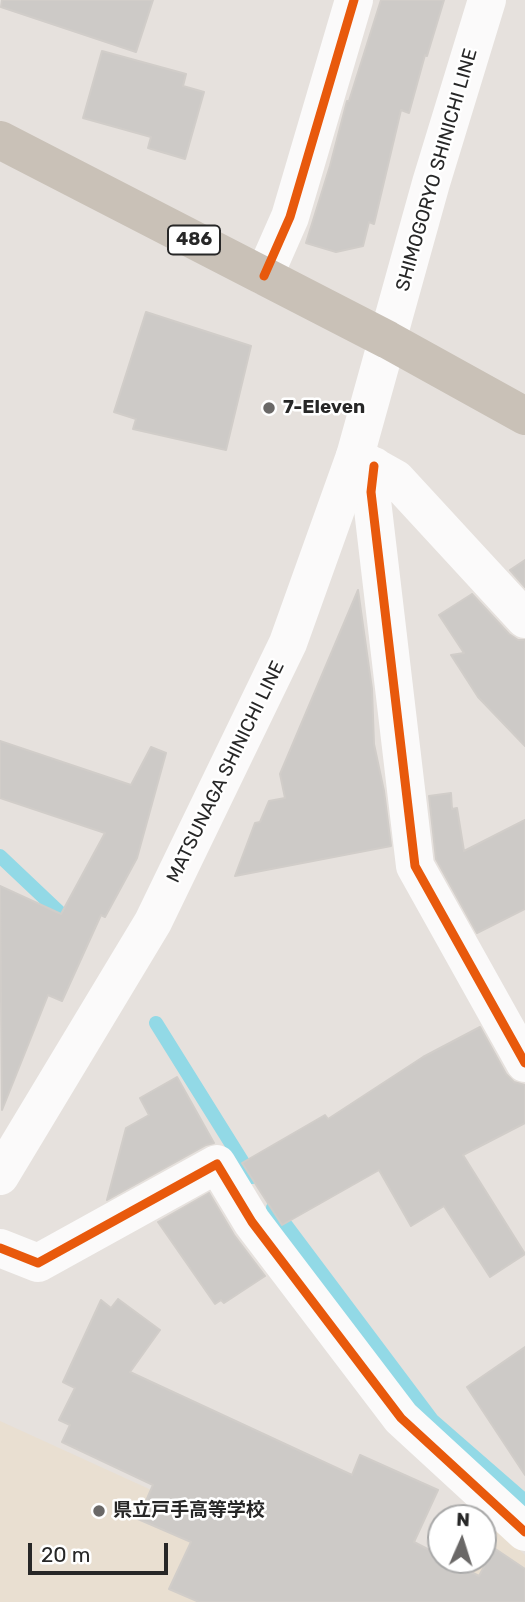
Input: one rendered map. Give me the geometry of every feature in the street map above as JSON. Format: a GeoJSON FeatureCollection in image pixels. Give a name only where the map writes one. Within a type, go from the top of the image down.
{"type":"FeatureCollection","features":[{"type":"Feature","properties":{"kind":"highway","name":"486"},"geometry":{"type":"LineString","coordinates":[[0,140],[388,340],[525,416]]}},
{"type":"Feature","properties":{"kind":"street"},"geometry":{"type":"LineString","coordinates":[[264,276],[290,217],[354,0]]}},
{"type":"Feature","properties":{"kind":"street","name":"SHIMOGORYO SHINICHI LINE"},"geometry":{"type":"LineString","coordinates":[[388,340],[431,183],[486,0]]}},
{"type":"Feature","properties":{"kind":"street","name":"MATSUNAGA SHINICHI LINE"},"geometry":{"type":"LineString","coordinates":[[0,1176],[153,922],[288,643],[365,461],[388,340]]}},
{"type":"Feature","properties":{"kind":"street"},"geometry":{"type":"LineString","coordinates":[[365,461],[396,479],[525,619]]}},
{"type":"Feature","properties":{"kind":"street"},"geometry":{"type":"LineString","coordinates":[[365,461],[371,492],[415,866],[525,1063]]}},
{"type":"Feature","properties":{"kind":"street"},"geometry":{"type":"LineString","coordinates":[[0,1248],[38,1263],[217,1164],[253,1222],[401,1418],[525,1532]]}},
{"type":"Feature","properties":{"kind":"shaded area","name":"県立戸手高等学校"},"geometry":{"type":"Polygon","coordinates":[[[0,1421],[397,1602],[0,1602],[0,1421]]]}},
{"type":"Feature","properties":{"kind":"shaded area"},"geometry":{"type":"Polygon","coordinates":[[[497,1529],[525,1555],[525,1602],[456,1602],[471,1574],[497,1574],[497,1529]]]}},
{"type":"Feature","properties":{"kind":"building"},"geometry":{"type":"Polygon","coordinates":[[[2,0],[153,0],[136,52],[1,7],[2,0]]]}},
{"type":"Feature","properties":{"kind":"building"},"geometry":{"type":"Polygon","coordinates":[[[381,0],[444,0],[409,113],[401,110],[374,224],[369,222],[363,246],[336,252],[306,243],[347,101],[381,0]]]}},
{"type":"Feature","properties":{"kind":"building"},"geometry":{"type":"Polygon","coordinates":[[[102,51],[186,74],[183,86],[204,92],[185,159],[148,148],[151,137],[83,118],[102,51]]]}},
{"type":"Feature","properties":{"kind":"building"},"geometry":{"type":"Polygon","coordinates":[[[146,312],[251,346],[226,450],[133,429],[136,419],[114,412],[146,312]]]}},
{"type":"Feature","properties":{"kind":"building"},"geometry":{"type":"Polygon","coordinates":[[[525,560],[525,587],[510,570],[525,560]]]}},
{"type":"Feature","properties":{"kind":"building"},"geometry":{"type":"Polygon","coordinates":[[[358,590],[372,689],[374,744],[384,791],[391,846],[235,876],[255,823],[260,822],[269,801],[285,798],[280,774],[358,590]]]}},
{"type":"Feature","properties":{"kind":"building"},"geometry":{"type":"Polygon","coordinates":[[[472,594],[509,634],[518,640],[525,640],[525,746],[478,697],[451,655],[464,653],[439,615],[472,594]]]}},
{"type":"Feature","properties":{"kind":"building"},"geometry":{"type":"Polygon","coordinates":[[[0,741],[131,785],[151,747],[166,753],[137,858],[105,917],[101,915],[62,1001],[48,995],[2,1110],[0,886],[61,914],[105,833],[0,798],[0,741]]]}},
{"type":"Feature","properties":{"kind":"building"},"geometry":{"type":"Polygon","coordinates":[[[451,793],[452,809],[457,808],[464,851],[525,820],[525,909],[477,933],[436,859],[429,796],[451,793]]]}},
{"type":"Feature","properties":{"kind":"building"},"geometry":{"type":"Polygon","coordinates":[[[480,1027],[506,1074],[514,1082],[525,1085],[525,1123],[463,1155],[525,1254],[490,1277],[444,1206],[411,1226],[379,1170],[282,1225],[242,1163],[325,1115],[328,1119],[423,1057],[480,1027]]]}},
{"type":"Feature","properties":{"kind":"building"},"geometry":{"type":"Polygon","coordinates":[[[177,1077],[214,1143],[107,1200],[126,1128],[149,1115],[140,1098],[177,1077]]]}},
{"type":"Feature","properties":{"kind":"building"},"geometry":{"type":"Polygon","coordinates":[[[209,1193],[234,1235],[265,1276],[224,1303],[221,1300],[215,1304],[158,1222],[209,1193]]]}},
{"type":"Feature","properties":{"kind":"building"},"geometry":{"type":"Polygon","coordinates":[[[118,1299],[160,1330],[130,1372],[352,1475],[360,1455],[438,1490],[432,1504],[427,1504],[427,1514],[414,1542],[427,1549],[427,1574],[497,1574],[497,1550],[525,1569],[525,1602],[199,1602],[169,1589],[191,1542],[138,1519],[153,1485],[62,1442],[70,1425],[59,1420],[75,1388],[63,1382],[101,1300],[111,1308],[118,1299]]]}},
{"type":"Feature","properties":{"kind":"building"},"geometry":{"type":"Polygon","coordinates":[[[525,1347],[525,1475],[467,1387],[525,1347]]]}},
{"type":"Feature","properties":{"kind":"waterway"},"geometry":{"type":"LineString","coordinates":[[0,856],[75,927]]}},
{"type":"Feature","properties":{"kind":"waterway"},"geometry":{"type":"LineString","coordinates":[[156,1023],[252,1177]]}},
{"type":"Feature","properties":{"kind":"waterway"},"geometry":{"type":"LineString","coordinates":[[273,1208],[432,1420],[525,1501]]}},
{"type":"Feature","properties":{"kind":"cycle path"},"geometry":{"type":"LineString","coordinates":[[264,276],[290,217],[354,0]]}},
{"type":"Feature","properties":{"kind":"cycle path"},"geometry":{"type":"LineString","coordinates":[[374,466],[371,492],[415,866],[525,1063]]}},
{"type":"Feature","properties":{"kind":"cycle path"},"geometry":{"type":"LineString","coordinates":[[0,1248],[38,1263],[217,1164],[252,1222],[401,1418],[525,1532]]}},
{"type":"Feature","properties":{"kind":"place","name":"7-Eleven"},"geometry":{"type":"Point","coordinates":[269,408]}},
{"type":"Feature","properties":{"kind":"place","name":"県立戸手高等学校"},"geometry":{"type":"Point","coordinates":[99,1511]}}]}
